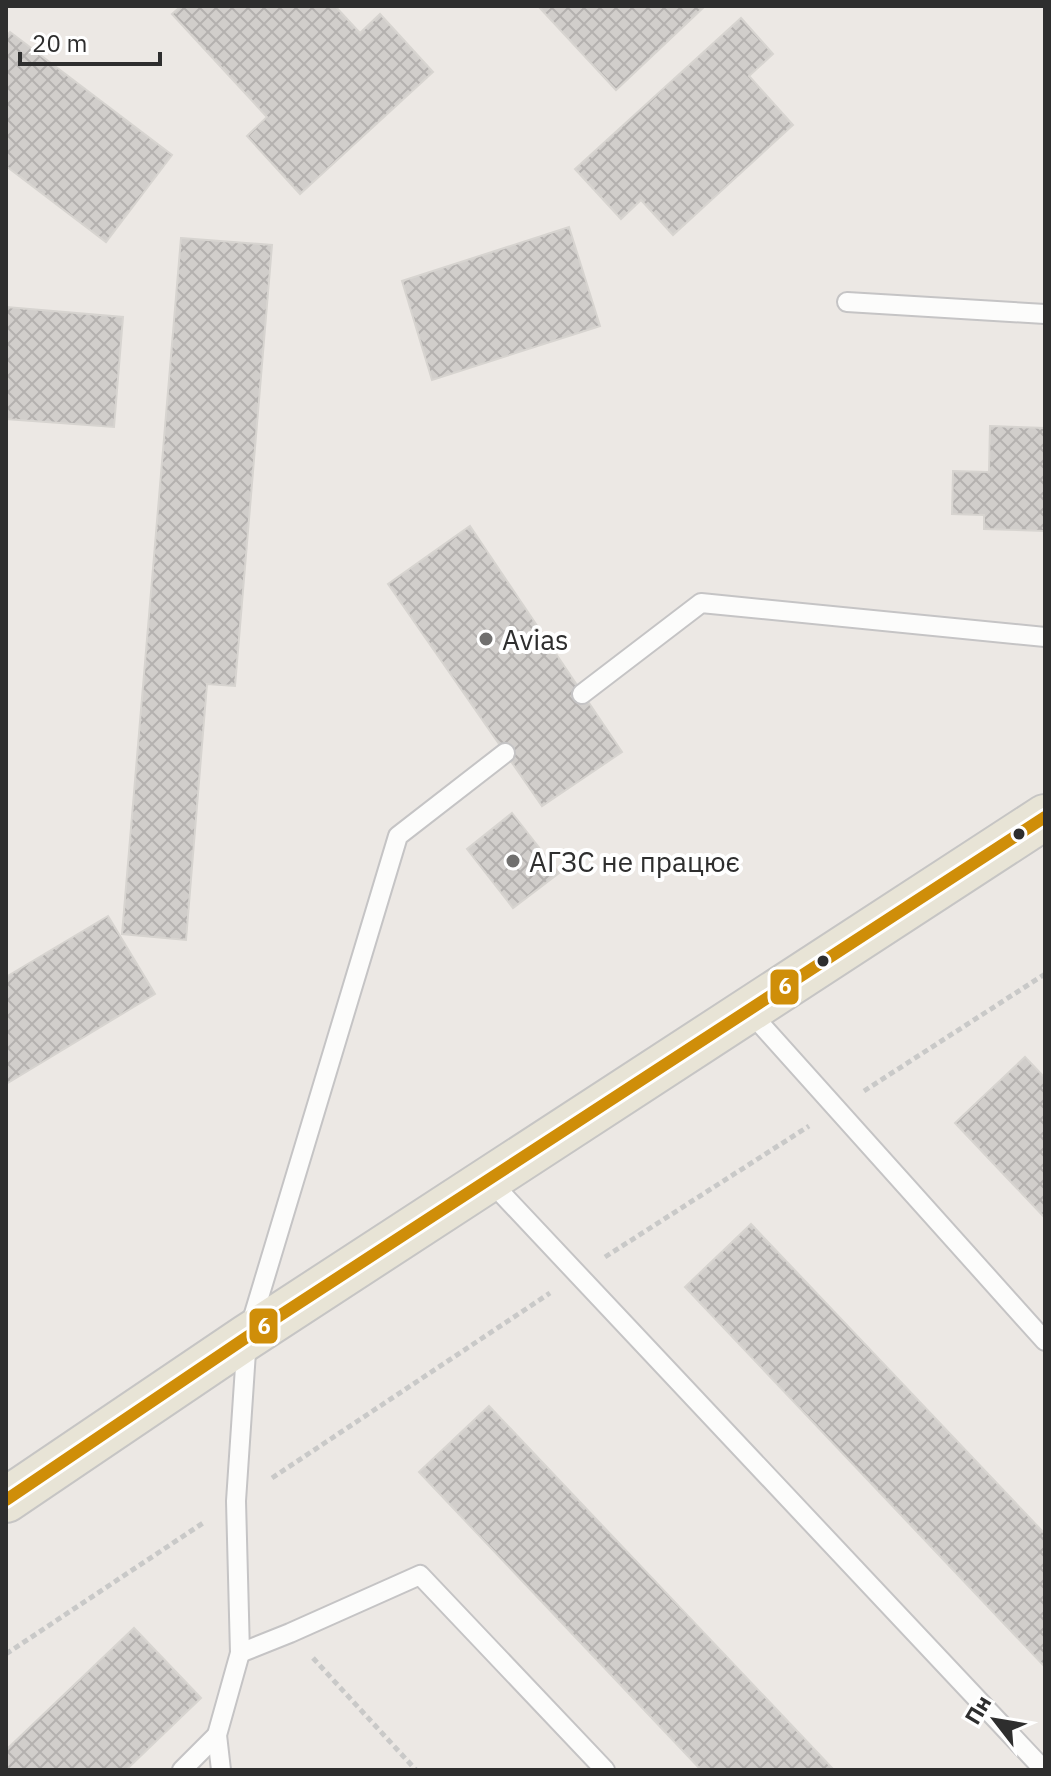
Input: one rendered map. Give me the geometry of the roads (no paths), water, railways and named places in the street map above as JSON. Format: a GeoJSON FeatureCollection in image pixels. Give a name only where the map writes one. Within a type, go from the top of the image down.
{"type":"FeatureCollection","features":[{"type":"Feature","properties":{"kind":"main road"},"geometry":{"type":"LineString","coordinates":[[6,1500],[247,1337],[1045,817]]}},
{"type":"Feature","properties":{"kind":"lane"},"geometry":{"type":"LineString","coordinates":[[847,302],[1045,314]]}},
{"type":"Feature","properties":{"kind":"lane"},"geometry":{"type":"LineString","coordinates":[[582,694],[701,603],[1045,637]]}},
{"type":"Feature","properties":{"kind":"lane"},"geometry":{"type":"LineString","coordinates":[[221,1770],[217,1735],[240,1653],[236,1501],[247,1337],[398,836],[505,753]]}},
{"type":"Feature","properties":{"kind":"lane"},"geometry":{"type":"LineString","coordinates":[[748,1010],[1045,1341]]}},
{"type":"Feature","properties":{"kind":"lane"},"geometry":{"type":"LineString","coordinates":[[489,1180],[1044,1770]]}},
{"type":"Feature","properties":{"kind":"lane"},"geometry":{"type":"LineString","coordinates":[[240,1653],[420,1575],[605,1770]]}},
{"type":"Feature","properties":{"kind":"lane"},"geometry":{"type":"LineString","coordinates":[[182,1770],[217,1735]]}},
{"type":"Feature","properties":{"kind":"place","name":"Avias"},"geometry":{"type":"Point","coordinates":[486,639]}},
{"type":"Feature","properties":{"kind":"place","name":"АГЗС не працює"},"geometry":{"type":"Point","coordinates":[513,861]}}]}
